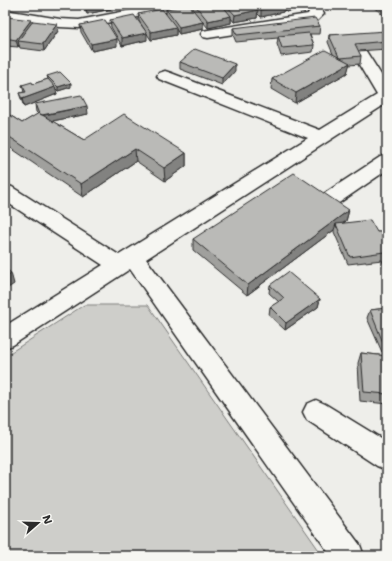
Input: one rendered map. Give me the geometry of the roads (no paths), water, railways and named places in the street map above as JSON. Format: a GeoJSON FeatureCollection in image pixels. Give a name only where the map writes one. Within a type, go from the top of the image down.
{"type":"FeatureCollection","features":[{"type":"Feature","properties":{"kind":"street"},"geometry":{"type":"LineString","coordinates":[[5,14],[60,23],[79,24],[181,5]]}},
{"type":"Feature","properties":{"kind":"street"},"geometry":{"type":"LineString","coordinates":[[208,34],[312,18],[317,14],[310,5]]}},
{"type":"Feature","properties":{"kind":"street"},"geometry":{"type":"LineString","coordinates":[[5,338],[387,96],[359,51]]}},
{"type":"Feature","properties":{"kind":"street"},"geometry":{"type":"LineString","coordinates":[[165,76],[321,138]]}},
{"type":"Feature","properties":{"kind":"street"},"geometry":{"type":"LineString","coordinates":[[323,204],[387,161]]}},
{"type":"Feature","properties":{"kind":"street"},"geometry":{"type":"LineString","coordinates":[[5,192],[126,262],[349,556]]}},
{"type":"Feature","properties":{"kind":"street"},"geometry":{"type":"LineString","coordinates":[[316,412],[387,457]]}}]}
